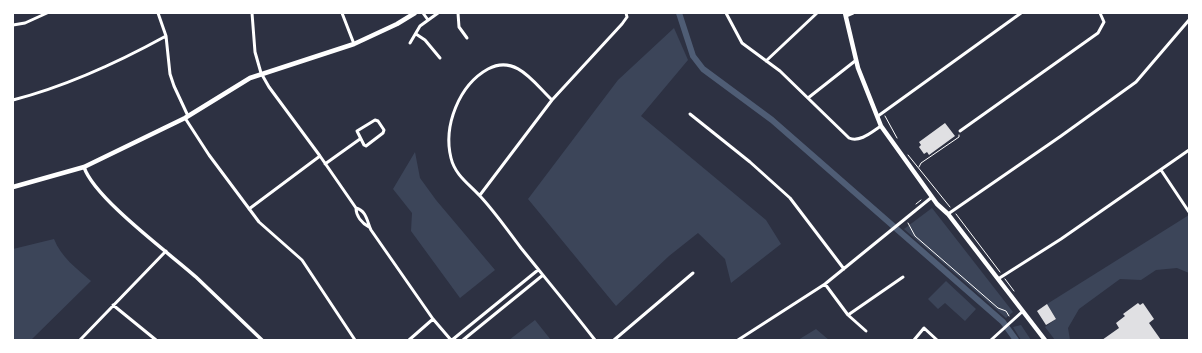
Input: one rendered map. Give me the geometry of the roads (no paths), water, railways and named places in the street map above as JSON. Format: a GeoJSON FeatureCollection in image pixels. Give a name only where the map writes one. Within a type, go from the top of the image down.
{"type":"FeatureCollection","features":[{"type":"Feature","properties":{"kind":"main road"},"geometry":{"type":"LineString","coordinates":[[13,187],[84,167],[187,117],[229,89],[261,73],[320,56],[354,44],[397,24],[415,13]]}},
{"type":"Feature","properties":{"kind":"main road"},"geometry":{"type":"LineString","coordinates":[[846,14],[855,61],[882,126],[932,197],[948,214],[1045,340]]}},
{"type":"Feature","properties":{"kind":"street"},"geometry":{"type":"LineString","coordinates":[[13,26],[25,23],[46,13]]}},
{"type":"Feature","properties":{"kind":"street"},"geometry":{"type":"LineString","coordinates":[[158,13],[166,36],[170,74],[174,86],[187,117],[205,150],[259,222],[302,260],[355,340]]}},
{"type":"Feature","properties":{"kind":"street"},"geometry":{"type":"LineString","coordinates":[[252,13],[255,52],[261,73],[269,87],[356,208],[356,212],[363,223],[369,226]]}},
{"type":"Feature","properties":{"kind":"street"},"geometry":{"type":"LineString","coordinates":[[342,13],[354,44]]}},
{"type":"Feature","properties":{"kind":"street"},"geometry":{"type":"LineString","coordinates":[[423,13],[428,20]]}},
{"type":"Feature","properties":{"kind":"street"},"geometry":{"type":"LineString","coordinates":[[410,43],[420,26],[438,13]]}},
{"type":"Feature","properties":{"kind":"street"},"geometry":{"type":"LineString","coordinates":[[458,13],[459,27],[467,38]]}},
{"type":"Feature","properties":{"kind":"street"},"geometry":{"type":"LineString","coordinates":[[480,195],[552,100],[628,17],[626,13]]}},
{"type":"Feature","properties":{"kind":"street"},"geometry":{"type":"LineString","coordinates":[[726,13],[742,43],[780,71],[852,140],[862,137],[882,126]]}},
{"type":"Feature","properties":{"kind":"street"},"geometry":{"type":"LineString","coordinates":[[766,61],[817,13]]}},
{"type":"Feature","properties":{"kind":"street"},"geometry":{"type":"LineString","coordinates":[[846,14],[853,13]]}},
{"type":"Feature","properties":{"kind":"street"},"geometry":{"type":"LineString","coordinates":[[878,116],[1021,13]]}},
{"type":"Feature","properties":{"kind":"street"},"geometry":{"type":"LineString","coordinates":[[960,131],[1098,33],[1104,22],[1100,13]]}},
{"type":"Feature","properties":{"kind":"street"},"geometry":{"type":"LineString","coordinates":[[948,214],[1136,82],[1189,20]]}},
{"type":"Feature","properties":{"kind":"street"},"geometry":{"type":"LineString","coordinates":[[416,34],[425,40],[440,58]]}},
{"type":"Feature","properties":{"kind":"street"},"geometry":{"type":"LineString","coordinates":[[13,100],[33,95],[127,58],[166,36]]}},
{"type":"Feature","properties":{"kind":"street"},"geometry":{"type":"LineString","coordinates":[[808,98],[855,61]]}},
{"type":"Feature","properties":{"kind":"street"},"geometry":{"type":"LineString","coordinates":[[552,100],[522,69],[510,65],[499,65],[488,69],[466,88],[459,99],[453,116],[449,144],[451,159],[457,172],[480,195],[595,340]]}},
{"type":"Feature","properties":{"kind":"street"},"geometry":{"type":"LineString","coordinates":[[690,114],[750,162],[790,198],[844,269]]}},
{"type":"Feature","properties":{"kind":"street"},"geometry":{"type":"LineString","coordinates":[[371,121],[378,121],[384,130],[381,135],[366,146],[360,139],[357,131],[371,121]]}},
{"type":"Feature","properties":{"kind":"street"},"geometry":{"type":"LineString","coordinates":[[325,164],[360,139]]}},
{"type":"Feature","properties":{"kind":"street"},"geometry":{"type":"LineString","coordinates":[[998,279],[1061,239],[1189,150]]}},
{"type":"Feature","properties":{"kind":"street"},"geometry":{"type":"LineString","coordinates":[[249,209],[320,156]]}},
{"type":"Feature","properties":{"kind":"street"},"geometry":{"type":"LineString","coordinates":[[84,167],[92,184],[108,200],[166,251],[262,340]]}},
{"type":"Feature","properties":{"kind":"street"},"geometry":{"type":"LineString","coordinates":[[1161,170],[1189,212]]}},
{"type":"Feature","properties":{"kind":"street"},"geometry":{"type":"LineString","coordinates":[[738,340],[825,284],[889,230],[932,197]]}},
{"type":"Feature","properties":{"kind":"street"},"geometry":{"type":"LineString","coordinates":[[356,208],[362,211],[368,219],[369,226],[433,319],[452,340],[538,270]]}},
{"type":"Feature","properties":{"kind":"street"},"geometry":{"type":"LineString","coordinates":[[80,340],[166,251]]}},
{"type":"Feature","properties":{"kind":"street"},"geometry":{"type":"LineString","coordinates":[[614,340],[693,273]]}},
{"type":"Feature","properties":{"kind":"street"},"geometry":{"type":"LineString","coordinates":[[464,340],[543,275]]}},
{"type":"Feature","properties":{"kind":"street"},"geometry":{"type":"LineString","coordinates":[[848,315],[903,277]]}},
{"type":"Feature","properties":{"kind":"street"},"geometry":{"type":"LineString","coordinates":[[825,284],[848,315],[866,331]]}},
{"type":"Feature","properties":{"kind":"street"},"geometry":{"type":"LineString","coordinates":[[113,305],[156,340]]}},
{"type":"Feature","properties":{"kind":"street"},"geometry":{"type":"LineString","coordinates":[[991,340],[1023,310]]}},
{"type":"Feature","properties":{"kind":"street"},"geometry":{"type":"LineString","coordinates":[[410,340],[433,319]]}},
{"type":"Feature","properties":{"kind":"street"},"geometry":{"type":"LineString","coordinates":[[914,340],[924,328],[937,340]]}},
{"type":"Feature","properties":{"kind":"waterway"},"geometry":{"type":"LineString","coordinates":[[679,13],[693,56],[703,69],[772,120],[1003,322],[1016,340]]}}]}
